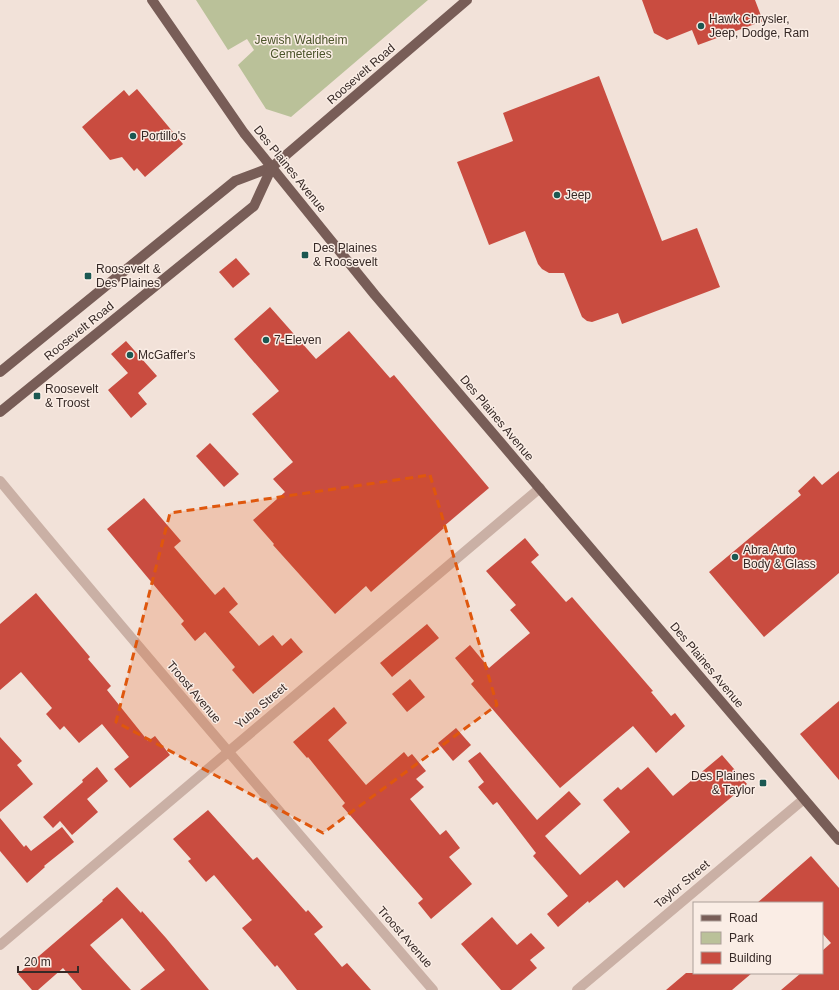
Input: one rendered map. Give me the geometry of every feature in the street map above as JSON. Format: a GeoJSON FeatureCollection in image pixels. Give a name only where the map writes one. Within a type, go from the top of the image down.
{"type":"FeatureCollection","features":[{"type":"Feature","properties":{"kind":"main road","name":"Des Plaines Avenue"},"geometry":{"type":"LineString","coordinates":[[152,0],[244,133],[375,295],[839,840]]}},
{"type":"Feature","properties":{"kind":"main road","name":"Roosevelt Road"},"geometry":{"type":"LineString","coordinates":[[0,372],[235,181],[272,167],[467,0]]}},
{"type":"Feature","properties":{"kind":"main road","name":"Roosevelt Road"},"geometry":{"type":"LineString","coordinates":[[0,412],[254,206],[272,167]]}},
{"type":"Feature","properties":{"kind":"street","name":"Troost Avenue"},"geometry":{"type":"LineString","coordinates":[[0,481],[64,559],[228,752],[433,990]]}},
{"type":"Feature","properties":{"kind":"street","name":"Yuba Street"},"geometry":{"type":"LineString","coordinates":[[0,945],[540,488]]}},
{"type":"Feature","properties":{"kind":"street","name":"Taylor Street"},"geometry":{"type":"LineString","coordinates":[[577,990],[804,799]]}},
{"type":"Feature","properties":{"kind":"highlighted area"},"geometry":{"type":"Polygon","coordinates":[[[430,475],[497,705],[323,833],[116,722],[170,513],[430,475]]]}},
{"type":"Feature","properties":{"kind":"green space","name":"Jewish Waldheim Cemeteries"},"geometry":{"type":"Polygon","coordinates":[[[196,0],[428,0],[291,117],[266,109],[238,65],[254,50],[247,39],[228,50],[196,0]]]}},
{"type":"Feature","properties":{"kind":"building","name":"Hawk Chrysler, Jeep, Dodge, Ram"},"geometry":{"type":"Polygon","coordinates":[[[642,0],[755,0],[763,21],[698,45],[692,30],[667,40],[654,33],[642,0]]]}},
{"type":"Feature","properties":{"kind":"building","name":"Jeep"},"geometry":{"type":"Polygon","coordinates":[[[599,76],[662,241],[697,228],[720,287],[622,324],[618,313],[592,322],[587,321],[582,317],[564,273],[549,273],[542,269],[538,264],[525,231],[489,245],[457,162],[513,141],[503,113],[599,76]]]}},
{"type":"Feature","properties":{"kind":"building","name":"Portillo's"},"geometry":{"type":"Polygon","coordinates":[[[137,89],[183,144],[145,177],[137,168],[134,171],[122,157],[110,160],[82,127],[124,90],[129,96],[137,89]]]}},
{"type":"Feature","properties":{"kind":"building"},"geometry":{"type":"Polygon","coordinates":[[[236,258],[250,274],[233,288],[219,272],[236,258]]]}},
{"type":"Feature","properties":{"kind":"building"},"geometry":{"type":"Polygon","coordinates":[[[270,307],[316,359],[349,331],[390,378],[394,375],[489,488],[371,592],[366,586],[335,614],[273,545],[274,544],[253,520],[285,492],[273,479],[293,462],[252,414],[279,391],[234,339],[270,307]]]}},
{"type":"Feature","properties":{"kind":"building"},"geometry":{"type":"Polygon","coordinates":[[[126,341],[157,376],[138,393],[147,404],[131,418],[108,390],[128,373],[111,354],[126,341]]]}},
{"type":"Feature","properties":{"kind":"building"},"geometry":{"type":"Polygon","coordinates":[[[210,443],[239,474],[224,487],[196,456],[210,443]]]}},
{"type":"Feature","properties":{"kind":"building"},"geometry":{"type":"Polygon","coordinates":[[[839,471],[839,573],[764,637],[709,572],[801,495],[798,491],[814,476],[822,485],[839,471]]]}},
{"type":"Feature","properties":{"kind":"building"},"geometry":{"type":"Polygon","coordinates":[[[144,498],[181,541],[174,547],[215,595],[224,587],[238,604],[229,612],[259,646],[273,635],[282,646],[291,638],[303,652],[253,694],[232,670],[235,667],[205,632],[195,641],[181,624],[184,621],[107,529],[144,498]]]}},
{"type":"Feature","properties":{"kind":"building"},"geometry":{"type":"Polygon","coordinates":[[[525,538],[539,555],[531,562],[566,602],[572,597],[653,691],[651,692],[671,716],[675,713],[685,726],[656,753],[633,726],[560,788],[471,684],[474,681],[455,658],[470,645],[489,668],[530,633],[510,610],[516,605],[486,571],[525,538]]]}},
{"type":"Feature","properties":{"kind":"building"},"geometry":{"type":"Polygon","coordinates":[[[36,593],[90,657],[88,659],[111,686],[107,690],[148,741],[155,736],[170,755],[130,788],[114,769],[129,757],[102,724],[79,743],[64,726],[60,730],[46,714],[52,708],[21,672],[0,690],[0,624],[36,593]]]}},
{"type":"Feature","properties":{"kind":"building"},"geometry":{"type":"Polygon","coordinates":[[[427,624],[439,638],[392,677],[380,663],[427,624]]]}},
{"type":"Feature","properties":{"kind":"building"},"geometry":{"type":"Polygon","coordinates":[[[410,679],[425,697],[407,712],[392,694],[410,679]]]}},
{"type":"Feature","properties":{"kind":"building"},"geometry":{"type":"Polygon","coordinates":[[[839,701],[839,780],[800,734],[839,701]]]}},
{"type":"Feature","properties":{"kind":"building"},"geometry":{"type":"Polygon","coordinates":[[[334,707],[347,723],[328,740],[366,785],[404,752],[408,757],[412,754],[426,771],[416,779],[424,787],[410,799],[440,835],[446,830],[460,848],[449,857],[472,884],[431,919],[418,903],[423,899],[342,806],[345,803],[308,757],[307,758],[293,742],[334,707]]]}},
{"type":"Feature","properties":{"kind":"building"},"geometry":{"type":"Polygon","coordinates":[[[456,728],[471,745],[453,761],[438,743],[456,728]]]}},
{"type":"Feature","properties":{"kind":"building"},"geometry":{"type":"Polygon","coordinates":[[[0,737],[22,761],[17,765],[33,784],[0,812],[0,737]]]}},
{"type":"Feature","properties":{"kind":"building"},"geometry":{"type":"Polygon","coordinates":[[[480,752],[537,820],[569,791],[581,804],[545,836],[580,875],[630,832],[603,800],[618,787],[621,790],[648,767],[673,796],[722,755],[747,784],[624,888],[617,880],[589,903],[588,901],[558,927],[547,914],[568,896],[533,856],[536,853],[497,802],[493,805],[478,787],[484,782],[468,761],[480,752]]]}},
{"type":"Feature","properties":{"kind":"building"},"geometry":{"type":"Polygon","coordinates":[[[97,767],[108,781],[87,799],[98,812],[72,835],[60,821],[53,828],[43,817],[83,782],[82,780],[97,767]]]}},
{"type":"Feature","properties":{"kind":"building"},"geometry":{"type":"Polygon","coordinates":[[[208,810],[253,860],[257,857],[306,912],[308,910],[323,927],[314,934],[342,967],[347,963],[371,990],[297,990],[277,965],[275,967],[242,928],[252,920],[214,875],[206,882],[188,861],[191,859],[173,839],[208,810]]]}},
{"type":"Feature","properties":{"kind":"building"},"geometry":{"type":"Polygon","coordinates":[[[0,818],[24,847],[26,845],[31,851],[62,827],[74,842],[44,866],[45,867],[27,883],[0,851],[0,818]]]}},
{"type":"Feature","properties":{"kind":"building"},"geometry":{"type":"Polygon","coordinates":[[[811,856],[839,888],[839,990],[781,990],[800,974],[823,974],[823,950],[831,943],[823,934],[823,902],[758,902],[811,856]]]}},
{"type":"Feature","properties":{"kind":"building"},"geometry":{"type":"Polygon","coordinates":[[[117,887],[141,913],[142,911],[209,990],[140,990],[165,970],[122,918],[90,945],[131,990],[82,990],[63,968],[38,990],[32,990],[18,974],[103,901],[102,900],[117,887]]]}},
{"type":"Feature","properties":{"kind":"building"},"geometry":{"type":"Polygon","coordinates":[[[492,917],[517,945],[531,933],[545,948],[530,960],[537,968],[511,990],[501,990],[461,944],[492,917]]]}},
{"type":"Feature","properties":{"kind":"building"},"geometry":{"type":"Polygon","coordinates":[[[686,973],[751,974],[732,990],[666,990],[686,973]]]}},
{"type":"Feature","properties":{"kind":"place","name":"Hawk Chrysler, Jeep, Dodge, Ram"},"geometry":{"type":"Point","coordinates":[701,26]}},
{"type":"Feature","properties":{"kind":"place","name":"Portillo's"},"geometry":{"type":"Point","coordinates":[133,136]}},
{"type":"Feature","properties":{"kind":"place","name":"Jeep"},"geometry":{"type":"Point","coordinates":[557,195]}},
{"type":"Feature","properties":{"kind":"place","name":"Des Plaines & Roosevelt"},"geometry":{"type":"Point","coordinates":[305,255]}},
{"type":"Feature","properties":{"kind":"place","name":"Roosevelt & Des Plaines"},"geometry":{"type":"Point","coordinates":[88,276]}},
{"type":"Feature","properties":{"kind":"place","name":"7-Eleven"},"geometry":{"type":"Point","coordinates":[266,340]}},
{"type":"Feature","properties":{"kind":"place","name":"McGaffer's"},"geometry":{"type":"Point","coordinates":[130,355]}},
{"type":"Feature","properties":{"kind":"place","name":"Roosevelt & Troost"},"geometry":{"type":"Point","coordinates":[37,396]}},
{"type":"Feature","properties":{"kind":"place","name":"Abra Auto Body & Glass"},"geometry":{"type":"Point","coordinates":[735,557]}},
{"type":"Feature","properties":{"kind":"place","name":"Des Plaines & Taylor"},"geometry":{"type":"Point","coordinates":[763,783]}}]}
